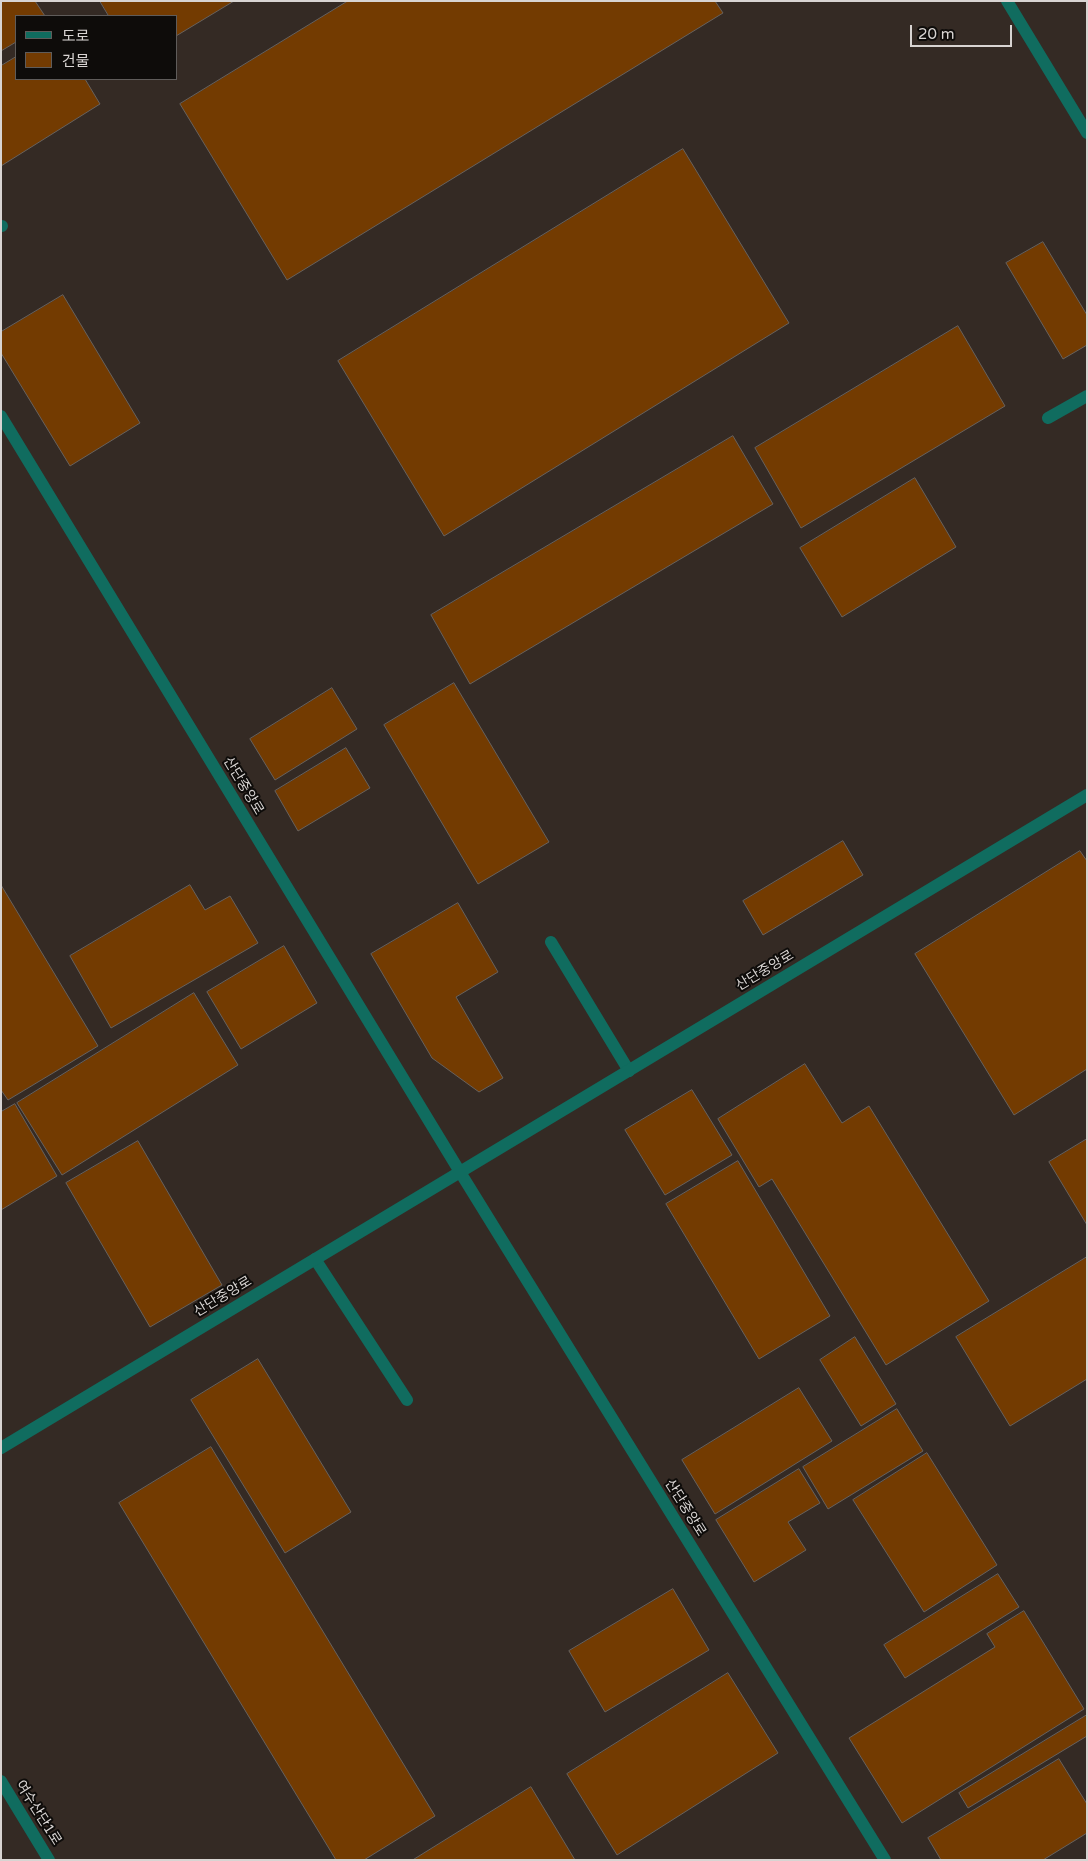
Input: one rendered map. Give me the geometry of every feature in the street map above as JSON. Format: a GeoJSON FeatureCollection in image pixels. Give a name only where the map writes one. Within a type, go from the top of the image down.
{"type":"FeatureCollection","features":[{"type":"Feature","properties":{"kind":"street"},"geometry":{"type":"LineString","coordinates":[[1007,1],[1087,133]]}},
{"type":"Feature","properties":{"kind":"street"},"geometry":{"type":"LineString","coordinates":[[1048,418],[1087,396]]}},
{"type":"Feature","properties":{"kind":"street","name":"산단중앙로"},"geometry":{"type":"LineString","coordinates":[[1,416],[460,1172],[885,1860]]}},
{"type":"Feature","properties":{"kind":"street","name":"산단중앙로"},"geometry":{"type":"LineString","coordinates":[[1,1448],[1087,795]]}},
{"type":"Feature","properties":{"kind":"street"},"geometry":{"type":"LineString","coordinates":[[552,942],[628,1070]]}},
{"type":"Feature","properties":{"kind":"street"},"geometry":{"type":"LineString","coordinates":[[315,1259],[407,1400]]}},
{"type":"Feature","properties":{"kind":"street","name":"여수산단1로"},"geometry":{"type":"LineString","coordinates":[[1,1781],[50,1860]]}},
{"type":"Feature","properties":{"kind":"shaded area"},"geometry":{"type":"Polygon","coordinates":[[[1,1],[1087,1],[1087,1860],[1,1860],[1,1]]]}},
{"type":"Feature","properties":{"kind":"building"},"geometry":{"type":"Polygon","coordinates":[[[1,1],[35,1],[44,15],[15,15],[15,43],[1,51],[1,1]]]}},
{"type":"Feature","properties":{"kind":"building"},"geometry":{"type":"Polygon","coordinates":[[[100,1],[234,1],[178,35],[178,15],[108,15],[100,1]]]}},
{"type":"Feature","properties":{"kind":"building"},"geometry":{"type":"Polygon","coordinates":[[[348,1],[715,1],[723,13],[287,280],[180,104],[348,1]]]}},
{"type":"Feature","properties":{"kind":"building"},"geometry":{"type":"Polygon","coordinates":[[[15,58],[15,80],[86,80],[100,104],[1,166],[1,66],[15,58]]]}},
{"type":"Feature","properties":{"kind":"building"},"geometry":{"type":"Polygon","coordinates":[[[683,149],[789,323],[444,536],[338,361],[683,149]]]}},
{"type":"Feature","properties":{"kind":"building"},"geometry":{"type":"Polygon","coordinates":[[[1043,242],[1087,315],[1087,345],[1063,359],[1006,263],[1043,242]]]}},
{"type":"Feature","properties":{"kind":"building"},"geometry":{"type":"Polygon","coordinates":[[[63,295],[140,423],[70,466],[1,353],[1,332],[63,295]]]}},
{"type":"Feature","properties":{"kind":"building"},"geometry":{"type":"Polygon","coordinates":[[[958,326],[1005,406],[801,528],[755,448],[958,326]]]}},
{"type":"Feature","properties":{"kind":"building"},"geometry":{"type":"Polygon","coordinates":[[[733,436],[773,504],[470,684],[431,615],[733,436]]]}},
{"type":"Feature","properties":{"kind":"building"},"geometry":{"type":"Polygon","coordinates":[[[915,478],[956,547],[842,617],[800,548],[915,478]]]}},
{"type":"Feature","properties":{"kind":"building"},"geometry":{"type":"Polygon","coordinates":[[[454,683],[549,842],[478,884],[384,725],[454,683]]]}},
{"type":"Feature","properties":{"kind":"building"},"geometry":{"type":"Polygon","coordinates":[[[332,688],[357,729],[275,780],[250,739],[332,688]]]}},
{"type":"Feature","properties":{"kind":"building"},"geometry":{"type":"Polygon","coordinates":[[[346,748],[370,788],[298,831],[275,791],[346,748]]]}},
{"type":"Feature","properties":{"kind":"building"},"geometry":{"type":"Polygon","coordinates":[[[843,841],[863,875],[763,935],[743,901],[843,841]]]}},
{"type":"Feature","properties":{"kind":"building"},"geometry":{"type":"Polygon","coordinates":[[[1080,851],[1087,861],[1087,1069],[1014,1115],[915,954],[1080,851]]]}},
{"type":"Feature","properties":{"kind":"building"},"geometry":{"type":"Polygon","coordinates":[[[1,885],[98,1046],[8,1100],[1,1090],[1,885]]]}},
{"type":"Feature","properties":{"kind":"building"},"geometry":{"type":"Polygon","coordinates":[[[190,885],[205,910],[230,896],[258,943],[111,1028],[70,956],[190,885]]]}},
{"type":"Feature","properties":{"kind":"building"},"geometry":{"type":"Polygon","coordinates":[[[458,903],[498,972],[456,997],[503,1078],[479,1092],[432,1058],[371,954],[458,903]]]}},
{"type":"Feature","properties":{"kind":"building"},"geometry":{"type":"Polygon","coordinates":[[[284,946],[317,1003],[241,1049],[207,992],[284,946]]]}},
{"type":"Feature","properties":{"kind":"building"},"geometry":{"type":"Polygon","coordinates":[[[194,993],[238,1065],[62,1175],[17,1103],[194,993]]]}},
{"type":"Feature","properties":{"kind":"building"},"geometry":{"type":"Polygon","coordinates":[[[805,1064],[842,1123],[869,1106],[989,1301],[886,1365],[772,1179],[759,1187],[718,1119],[805,1064]]]}},
{"type":"Feature","properties":{"kind":"building"},"geometry":{"type":"Polygon","coordinates":[[[692,1090],[732,1155],[665,1195],[625,1130],[692,1090]]]}},
{"type":"Feature","properties":{"kind":"building"},"geometry":{"type":"Polygon","coordinates":[[[15,1104],[57,1176],[1,1210],[1,1112],[15,1104]]]}},
{"type":"Feature","properties":{"kind":"building"},"geometry":{"type":"Polygon","coordinates":[[[1087,1139],[1087,1225],[1049,1162],[1087,1139]]]}},
{"type":"Feature","properties":{"kind":"building"},"geometry":{"type":"Polygon","coordinates":[[[138,1141],[222,1285],[150,1327],[66,1183],[138,1141]]]}},
{"type":"Feature","properties":{"kind":"building"},"geometry":{"type":"Polygon","coordinates":[[[738,1161],[830,1316],[759,1359],[666,1204],[738,1161]]]}},
{"type":"Feature","properties":{"kind":"building"},"geometry":{"type":"Polygon","coordinates":[[[1087,1257],[1087,1379],[1010,1426],[956,1337],[1087,1257]]]}},
{"type":"Feature","properties":{"kind":"building"},"geometry":{"type":"Polygon","coordinates":[[[855,1337],[896,1404],[861,1426],[820,1360],[855,1337]]]}},
{"type":"Feature","properties":{"kind":"building"},"geometry":{"type":"Polygon","coordinates":[[[258,1359],[351,1512],[285,1553],[191,1400],[258,1359]]]}},
{"type":"Feature","properties":{"kind":"building"},"geometry":{"type":"Polygon","coordinates":[[[799,1388],[832,1441],[715,1514],[682,1460],[799,1388]]]}},
{"type":"Feature","properties":{"kind":"building"},"geometry":{"type":"Polygon","coordinates":[[[897,1409],[923,1451],[828,1509],[803,1467],[897,1409]]]}},
{"type":"Feature","properties":{"kind":"building"},"geometry":{"type":"Polygon","coordinates":[[[211,1447],[435,1816],[364,1860],[336,1860],[119,1503],[211,1447]]]}},
{"type":"Feature","properties":{"kind":"building"},"geometry":{"type":"Polygon","coordinates":[[[927,1453],[997,1565],[924,1612],[853,1500],[927,1453]]]}},
{"type":"Feature","properties":{"kind":"building"},"geometry":{"type":"Polygon","coordinates":[[[799,1469],[820,1503],[788,1522],[806,1550],[754,1582],[716,1520],[799,1469]]]}},
{"type":"Feature","properties":{"kind":"building"},"geometry":{"type":"Polygon","coordinates":[[[998,1574],[1019,1607],[905,1678],[884,1645],[998,1574]]]}},
{"type":"Feature","properties":{"kind":"building"},"geometry":{"type":"Polygon","coordinates":[[[673,1589],[709,1650],[605,1712],[569,1651],[673,1589]]]}},
{"type":"Feature","properties":{"kind":"building"},"geometry":{"type":"Polygon","coordinates":[[[1024,1611],[1084,1709],[902,1823],[849,1738],[995,1647],[987,1634],[1024,1611]]]}},
{"type":"Feature","properties":{"kind":"building"},"geometry":{"type":"Polygon","coordinates":[[[728,1673],[778,1753],[617,1855],[567,1774],[728,1673]]]}},
{"type":"Feature","properties":{"kind":"building"},"geometry":{"type":"Polygon","coordinates":[[[1087,1715],[1087,1736],[968,1808],[959,1793],[1087,1715]]]}},
{"type":"Feature","properties":{"kind":"building"},"geometry":{"type":"Polygon","coordinates":[[[1059,1759],[1087,1804],[1087,1833],[1043,1860],[941,1860],[928,1838],[1059,1759]]]}},
{"type":"Feature","properties":{"kind":"building"},"geometry":{"type":"Polygon","coordinates":[[[531,1787],[575,1860],[413,1860],[531,1787]]]}}]}
